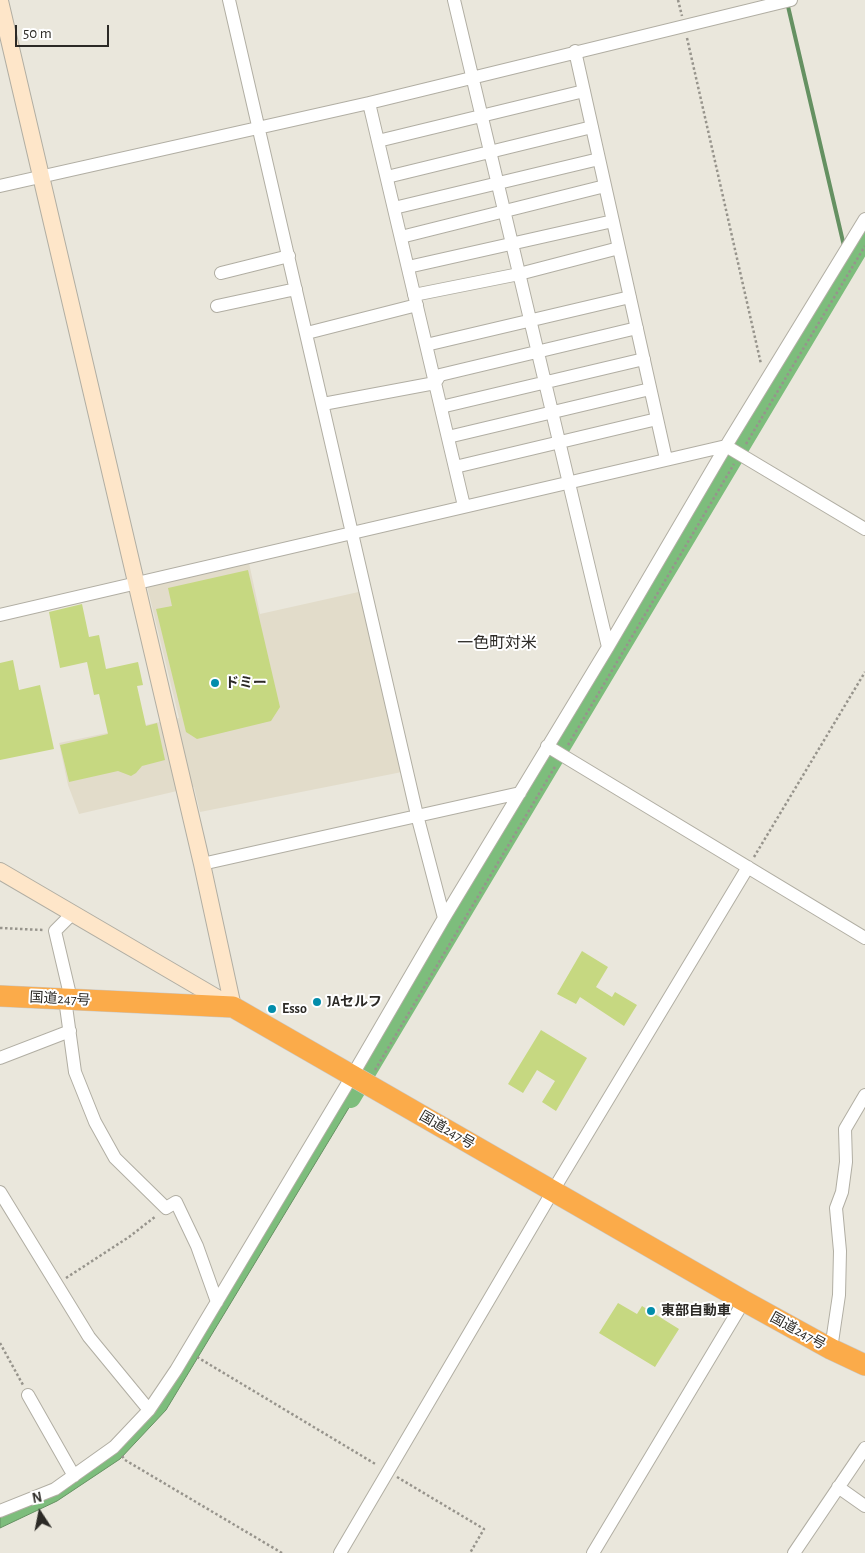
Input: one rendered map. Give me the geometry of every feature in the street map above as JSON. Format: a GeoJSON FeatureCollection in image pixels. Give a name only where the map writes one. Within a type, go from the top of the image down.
{"type":"FeatureCollection","features":[{"type":"Feature","properties":{"kind":"highway","name":"国道247号"},"geometry":{"type":"LineString","coordinates":[[0,996],[233,1007],[744,1301],[831,1349],[865,1365]]}},
{"type":"Feature","properties":{"kind":"street"},"geometry":{"type":"LineString","coordinates":[[229,0],[417,815],[444,918]]}},
{"type":"Feature","properties":{"kind":"street"},"geometry":{"type":"LineString","coordinates":[[454,0],[567,482],[608,648]]}},
{"type":"Feature","properties":{"kind":"street"},"geometry":{"type":"LineString","coordinates":[[0,186],[369,103],[575,51],[791,0]]}},
{"type":"Feature","properties":{"kind":"street"},"geometry":{"type":"LineString","coordinates":[[0,1],[135,585],[202,864],[233,1007]]}},
{"type":"Feature","properties":{"kind":"street"},"geometry":{"type":"LineString","coordinates":[[575,51],[666,459]]}},
{"type":"Feature","properties":{"kind":"street"},"geometry":{"type":"LineString","coordinates":[[378,141],[584,91]]}},
{"type":"Feature","properties":{"kind":"street"},"geometry":{"type":"LineString","coordinates":[[369,103],[464,506]]}},
{"type":"Feature","properties":{"kind":"street"},"geometry":{"type":"LineString","coordinates":[[386,176],[592,127]]}},
{"type":"Feature","properties":{"kind":"street"},"geometry":{"type":"LineString","coordinates":[[394,208],[599,159]]}},
{"type":"Feature","properties":{"kind":"street"},"geometry":{"type":"LineString","coordinates":[[401,237],[505,213],[605,186]]}},
{"type":"Feature","properties":{"kind":"street"},"geometry":{"type":"LineString","coordinates":[[0,1512],[55,1489],[114,1447],[148,1410],[188,1352],[217,1302],[359,1080],[444,918],[608,648],[726,446],[865,219]]}},
{"type":"Feature","properties":{"kind":"street"},"geometry":{"type":"LineString","coordinates":[[408,267],[613,221]]}},
{"type":"Feature","properties":{"kind":"street"},"geometry":{"type":"LineString","coordinates":[[307,333],[416,300],[619,248]]}},
{"type":"Feature","properties":{"kind":"street"},"geometry":{"type":"LineString","coordinates":[[221,273],[289,256]]}},
{"type":"Feature","properties":{"kind":"street"},"geometry":{"type":"LineString","coordinates":[[217,306],[296,289]]}},
{"type":"Feature","properties":{"kind":"street"},"geometry":{"type":"LineString","coordinates":[[426,345],[630,297]]}},
{"type":"Feature","properties":{"kind":"street"},"geometry":{"type":"LineString","coordinates":[[323,404],[435,382],[440,375],[637,328]]}},
{"type":"Feature","properties":{"kind":"street"},"geometry":{"type":"LineString","coordinates":[[441,407],[644,360]]}},
{"type":"Feature","properties":{"kind":"street"},"geometry":{"type":"LineString","coordinates":[[448,437],[650,388]]}},
{"type":"Feature","properties":{"kind":"street"},"geometry":{"type":"LineString","coordinates":[[455,467],[657,419]]}},
{"type":"Feature","properties":{"kind":"street"},"geometry":{"type":"LineString","coordinates":[[0,615],[726,446],[741,452],[865,529]]}},
{"type":"Feature","properties":{"kind":"street"},"geometry":{"type":"LineString","coordinates":[[547,746],[865,938]]}},
{"type":"Feature","properties":{"kind":"street"},"geometry":{"type":"LineString","coordinates":[[202,864],[520,793]]}},
{"type":"Feature","properties":{"kind":"street"},"geometry":{"type":"LineString","coordinates":[[340,1553],[553,1190],[748,867]]}},
{"type":"Feature","properties":{"kind":"street"},"geometry":{"type":"LineString","coordinates":[[0,871],[233,1007]]}},
{"type":"Feature","properties":{"kind":"street"},"geometry":{"type":"LineString","coordinates":[[73,913],[55,931],[68,999],[75,1072],[96,1122],[115,1158],[166,1208],[176,1202],[197,1246],[217,1302]]}},
{"type":"Feature","properties":{"kind":"street"},"geometry":{"type":"LineString","coordinates":[[0,1058],[70,1030]]}},
{"type":"Feature","properties":{"kind":"street"},"geometry":{"type":"LineString","coordinates":[[831,1349],[839,1295],[840,1251],[836,1208],[842,1192],[846,1162],[845,1129],[865,1095]]}},
{"type":"Feature","properties":{"kind":"street"},"geometry":{"type":"LineString","coordinates":[[0,1192],[89,1337],[148,1410]]}},
{"type":"Feature","properties":{"kind":"street"},"geometry":{"type":"LineString","coordinates":[[593,1553],[744,1301]]}},
{"type":"Feature","properties":{"kind":"street"},"geometry":{"type":"LineString","coordinates":[[28,1395],[74,1476]]}},
{"type":"Feature","properties":{"kind":"street"},"geometry":{"type":"LineString","coordinates":[[794,1553],[865,1448]]}},
{"type":"Feature","properties":{"kind":"street"},"geometry":{"type":"LineString","coordinates":[[838,1487],[865,1506]]}},
{"type":"Feature","properties":{"kind":"path"},"geometry":{"type":"LineString","coordinates":[[678,0],[766,382]]}},
{"type":"Feature","properties":{"kind":"path"},"geometry":{"type":"LineString","coordinates":[[359,1080],[561,756],[865,246]]}},
{"type":"Feature","properties":{"kind":"path"},"geometry":{"type":"LineString","coordinates":[[748,867],[865,672]]}},
{"type":"Feature","properties":{"kind":"path"},"geometry":{"type":"LineString","coordinates":[[0,928],[55,931]]}},
{"type":"Feature","properties":{"kind":"path"},"geometry":{"type":"LineString","coordinates":[[56,1284],[129,1237],[166,1208]]}},
{"type":"Feature","properties":{"kind":"path"},"geometry":{"type":"LineString","coordinates":[[0,1343],[28,1395]]}},
{"type":"Feature","properties":{"kind":"path"},"geometry":{"type":"LineString","coordinates":[[188,1352],[484,1529],[470,1553]]}},
{"type":"Feature","properties":{"kind":"path"},"geometry":{"type":"LineString","coordinates":[[114,1447],[125,1460],[282,1553]]}},
{"type":"Feature","properties":{"kind":"shaded area"},"geometry":{"type":"Polygon","coordinates":[[[249,563],[260,614],[363,591],[402,772],[200,812],[194,787],[79,814],[68,785],[59,743],[179,718],[147,586],[249,563]]]}},
{"type":"Feature","properties":{"kind":"shaded area"},"geometry":{"type":"Polygon","coordinates":[[[351,1087],[359,1091],[166,1410],[120,1459],[57,1501],[0,1528],[0,1516],[123,1445],[351,1087]]]}},
{"type":"Feature","properties":{"kind":"building"},"geometry":{"type":"Polygon","coordinates":[[[248,570],[280,707],[271,721],[197,739],[186,732],[156,609],[172,606],[168,588],[248,570]]]}},
{"type":"Feature","properties":{"kind":"building"},"geometry":{"type":"Polygon","coordinates":[[[82,604],[89,637],[99,635],[106,669],[138,662],[143,685],[137,686],[146,726],[157,723],[165,760],[142,766],[131,776],[118,771],[69,782],[60,745],[108,734],[99,694],[94,695],[87,662],[60,668],[49,612],[82,604]]]}},
{"type":"Feature","properties":{"kind":"building"},"geometry":{"type":"Polygon","coordinates":[[[13,660],[19,690],[40,685],[54,749],[0,760],[0,663],[13,660]]]}},
{"type":"Feature","properties":{"kind":"building"},"geometry":{"type":"Polygon","coordinates":[[[582,951],[608,967],[596,987],[612,997],[615,992],[637,1005],[624,1026],[580,997],[576,1004],[557,994],[582,951]]]}},
{"type":"Feature","properties":{"kind":"building"},"geometry":{"type":"Polygon","coordinates":[[[541,1030],[587,1058],[556,1111],[542,1102],[555,1081],[537,1070],[523,1093],[508,1084],[541,1030]]]}},
{"type":"Feature","properties":{"kind":"building"},"geometry":{"type":"Polygon","coordinates":[[[618,1303],[637,1314],[642,1306],[679,1329],[655,1367],[599,1333],[618,1303]]]}},
{"type":"Feature","properties":{"kind":"waterway"},"geometry":{"type":"LineString","coordinates":[[787,2],[844,246]]}},
{"type":"Feature","properties":{"kind":"waterway"},"geometry":{"type":"LineString","coordinates":[[350,1097],[865,235]]}},
{"type":"Feature","properties":{"kind":"waterway"},"geometry":{"type":"LineString","coordinates":[[846,256],[848,264]]}},
{"type":"Feature","properties":{"kind":"place","name":"ドミー"},"geometry":{"type":"Point","coordinates":[215,683]}},
{"type":"Feature","properties":{"kind":"place","name":"JAセルフ"},"geometry":{"type":"Point","coordinates":[317,1002]}},
{"type":"Feature","properties":{"kind":"place","name":"Esso"},"geometry":{"type":"Point","coordinates":[272,1009]}},
{"type":"Feature","properties":{"kind":"place","name":"東部自動車"},"geometry":{"type":"Point","coordinates":[651,1311]}},
{"type":"Feature","properties":{"kind":"district","name":"一色町対米"},"geometry":{"type":"Point","coordinates":[497,643]}}]}
